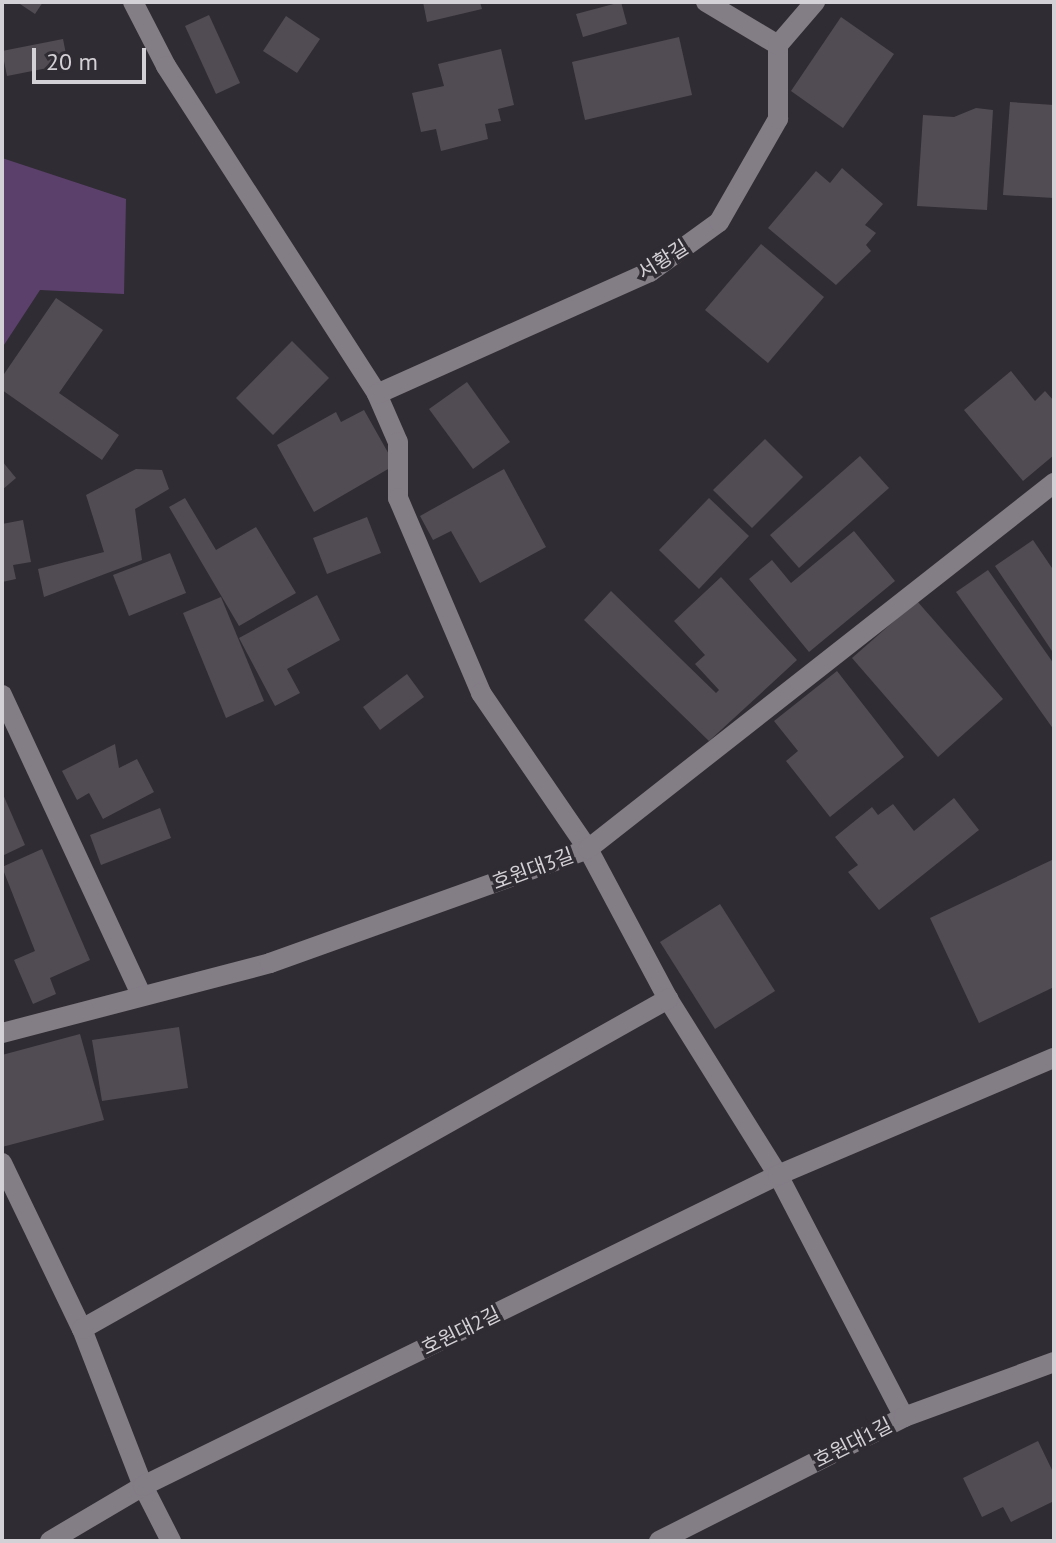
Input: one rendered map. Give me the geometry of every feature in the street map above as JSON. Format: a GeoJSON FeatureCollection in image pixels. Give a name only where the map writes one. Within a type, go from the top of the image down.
{"type":"FeatureCollection","features":[{"type":"Feature","properties":{"kind":"street"},"geometry":{"type":"LineString","coordinates":[[133,2],[183,93],[377,394],[398,442],[398,498],[481,693],[588,849],[668,999],[778,1175],[904,1417]]}},
{"type":"Feature","properties":{"kind":"street"},"geometry":{"type":"LineString","coordinates":[[706,2],[778,45],[815,2]]}},
{"type":"Feature","properties":{"kind":"street","name":"서황길"},"geometry":{"type":"LineString","coordinates":[[377,394],[650,272],[719,222],[778,119],[778,45]]}},
{"type":"Feature","properties":{"kind":"street","name":"호원대3길"},"geometry":{"type":"LineString","coordinates":[[2,1033],[141,994],[270,963],[588,849],[1054,483]]}},
{"type":"Feature","properties":{"kind":"street"},"geometry":{"type":"LineString","coordinates":[[2,695],[141,994]]}},
{"type":"Feature","properties":{"kind":"street"},"geometry":{"type":"LineString","coordinates":[[82,1329],[668,999]]}},
{"type":"Feature","properties":{"kind":"street","name":"호원대2길"},"geometry":{"type":"LineString","coordinates":[[50,1541],[143,1486],[778,1175],[1054,1058]]}},
{"type":"Feature","properties":{"kind":"street"},"geometry":{"type":"LineString","coordinates":[[2,1163],[82,1329],[143,1486],[171,1541]]}},
{"type":"Feature","properties":{"kind":"street","name":"호원대1길"},"geometry":{"type":"LineString","coordinates":[[659,1541],[904,1417],[1054,1362]]}},
{"type":"Feature","properties":{"kind":"shaded area"},"geometry":{"type":"Polygon","coordinates":[[[2,158],[126,199],[124,294],[40,290],[2,348],[2,158]]]}},
{"type":"Feature","properties":{"kind":"building"},"geometry":{"type":"Polygon","coordinates":[[[17,2],[43,2],[35,14],[17,2]]]}},
{"type":"Feature","properties":{"kind":"building"},"geometry":{"type":"Polygon","coordinates":[[[423,2],[480,2],[482,9],[427,22],[423,2]]]}},
{"type":"Feature","properties":{"kind":"building"},"geometry":{"type":"Polygon","coordinates":[[[621,2],[627,24],[583,37],[576,14],[621,2]]]}},
{"type":"Feature","properties":{"kind":"building"},"geometry":{"type":"Polygon","coordinates":[[[209,15],[240,83],[216,94],[185,26],[209,15]]]}},
{"type":"Feature","properties":{"kind":"building"},"geometry":{"type":"Polygon","coordinates":[[[286,16],[320,39],[297,73],[263,51],[286,16]]]}},
{"type":"Feature","properties":{"kind":"building"},"geometry":{"type":"Polygon","coordinates":[[[841,17],[894,54],[843,128],[791,91],[841,17]]]}},
{"type":"Feature","properties":{"kind":"building"},"geometry":{"type":"Polygon","coordinates":[[[679,37],[692,95],[585,120],[572,62],[679,37]]]}},
{"type":"Feature","properties":{"kind":"building"},"geometry":{"type":"Polygon","coordinates":[[[63,39],[68,64],[7,76],[2,51],[63,39]]]}},
{"type":"Feature","properties":{"kind":"building"},"geometry":{"type":"Polygon","coordinates":[[[501,49],[514,105],[498,109],[501,121],[485,124],[488,139],[441,151],[436,129],[421,132],[412,93],[444,86],[438,64],[501,49]]]}},
{"type":"Feature","properties":{"kind":"building"},"geometry":{"type":"Polygon","coordinates":[[[1010,102],[1054,105],[1054,198],[1003,195],[1010,102]]]}},
{"type":"Feature","properties":{"kind":"building"},"geometry":{"type":"Polygon","coordinates":[[[976,108],[993,110],[987,210],[917,206],[923,115],[954,117],[976,108]]]}},
{"type":"Feature","properties":{"kind":"building"},"geometry":{"type":"Polygon","coordinates":[[[842,168],[883,204],[865,225],[876,233],[866,245],[871,251],[836,285],[768,228],[816,171],[830,183],[842,168]]]}},
{"type":"Feature","properties":{"kind":"building"},"geometry":{"type":"Polygon","coordinates":[[[761,244],[824,297],[768,363],[705,310],[761,244]]]}},
{"type":"Feature","properties":{"kind":"building"},"geometry":{"type":"Polygon","coordinates":[[[56,298],[103,330],[59,393],[119,435],[102,460],[2,390],[2,377],[56,298]]]}},
{"type":"Feature","properties":{"kind":"building"},"geometry":{"type":"Polygon","coordinates":[[[292,341],[329,378],[273,435],[236,398],[292,341]]]}},
{"type":"Feature","properties":{"kind":"building"},"geometry":{"type":"Polygon","coordinates":[[[1011,371],[1035,401],[1045,391],[1054,401],[1054,455],[1023,481],[964,410],[1011,371]]]}},
{"type":"Feature","properties":{"kind":"building"},"geometry":{"type":"Polygon","coordinates":[[[467,382],[510,442],[473,469],[429,409],[467,382]]]}},
{"type":"Feature","properties":{"kind":"building"},"geometry":{"type":"Polygon","coordinates":[[[364,410],[395,465],[314,512],[277,445],[336,412],[341,422],[364,410]]]}},
{"type":"Feature","properties":{"kind":"building"},"geometry":{"type":"Polygon","coordinates":[[[765,439],[803,477],[752,528],[713,490],[765,439]]]}},
{"type":"Feature","properties":{"kind":"building"},"geometry":{"type":"Polygon","coordinates":[[[860,456],[889,488],[799,568],[770,535],[860,456]]]}},
{"type":"Feature","properties":{"kind":"building"},"geometry":{"type":"Polygon","coordinates":[[[2,461],[16,478],[2,490],[2,461]]]}},
{"type":"Feature","properties":{"kind":"building"},"geometry":{"type":"Polygon","coordinates":[[[136,469],[162,470],[169,489],[135,509],[142,560],[44,597],[38,569],[104,552],[86,495],[136,469]]]}},
{"type":"Feature","properties":{"kind":"building"},"geometry":{"type":"Polygon","coordinates":[[[504,469],[546,547],[480,583],[451,531],[433,540],[420,516],[504,469]]]}},
{"type":"Feature","properties":{"kind":"building"},"geometry":{"type":"Polygon","coordinates":[[[185,498],[216,550],[256,527],[296,593],[239,626],[169,507],[185,498]]]}},
{"type":"Feature","properties":{"kind":"building"},"geometry":{"type":"Polygon","coordinates":[[[709,498],[749,536],[699,589],[659,550],[709,498]]]}},
{"type":"Feature","properties":{"kind":"building"},"geometry":{"type":"Polygon","coordinates":[[[367,517],[381,553],[327,574],[313,538],[367,517]]]}},
{"type":"Feature","properties":{"kind":"building"},"geometry":{"type":"Polygon","coordinates":[[[23,520],[31,562],[13,565],[16,579],[2,582],[2,524],[23,520]]]}},
{"type":"Feature","properties":{"kind":"building"},"geometry":{"type":"Polygon","coordinates":[[[854,531],[895,581],[809,652],[749,579],[772,560],[791,583],[854,531]]]}},
{"type":"Feature","properties":{"kind":"building"},"geometry":{"type":"Polygon","coordinates":[[[1033,540],[1054,571],[1054,654],[995,566],[1033,540]]]}},
{"type":"Feature","properties":{"kind":"building"},"geometry":{"type":"Polygon","coordinates":[[[170,553],[186,593],[129,616],[113,575],[170,553]]]}},
{"type":"Feature","properties":{"kind":"building"},"geometry":{"type":"Polygon","coordinates":[[[988,570],[1054,664],[1054,730],[956,592],[988,570]]]}},
{"type":"Feature","properties":{"kind":"building"},"geometry":{"type":"Polygon","coordinates":[[[721,577],[797,660],[709,741],[584,620],[611,591],[716,693],[719,690],[695,664],[705,655],[674,621],[721,577]]]}},
{"type":"Feature","properties":{"kind":"building"},"geometry":{"type":"Polygon","coordinates":[[[317,595],[340,640],[287,669],[300,693],[275,706],[239,638],[317,595]]]}},
{"type":"Feature","properties":{"kind":"building"},"geometry":{"type":"Polygon","coordinates":[[[221,597],[264,701],[226,718],[183,613],[221,597]]]}},
{"type":"Feature","properties":{"kind":"building"},"geometry":{"type":"Polygon","coordinates":[[[917,601],[1003,699],[938,757],[852,658],[917,601]]]}},
{"type":"Feature","properties":{"kind":"building"},"geometry":{"type":"Polygon","coordinates":[[[837,671],[904,757],[830,817],[786,761],[798,751],[774,721],[837,671]]]}},
{"type":"Feature","properties":{"kind":"building"},"geometry":{"type":"Polygon","coordinates":[[[407,674],[424,697],[380,730],[363,707],[407,674]]]}},
{"type":"Feature","properties":{"kind":"building"},"geometry":{"type":"Polygon","coordinates":[[[115,744],[119,768],[137,759],[154,792],[103,819],[89,793],[77,800],[62,771],[115,744]]]}},
{"type":"Feature","properties":{"kind":"building"},"geometry":{"type":"Polygon","coordinates":[[[2,792],[25,845],[2,856],[2,792]]]}},
{"type":"Feature","properties":{"kind":"building"},"geometry":{"type":"Polygon","coordinates":[[[954,798],[979,830],[879,910],[848,872],[858,865],[835,837],[872,807],[878,815],[893,804],[914,831],[954,798]]]}},
{"type":"Feature","properties":{"kind":"building"},"geometry":{"type":"Polygon","coordinates":[[[160,808],[171,838],[101,865],[90,835],[160,808]]]}},
{"type":"Feature","properties":{"kind":"building"},"geometry":{"type":"Polygon","coordinates":[[[42,849],[90,960],[50,978],[56,994],[33,1004],[14,960],[35,951],[2,867],[42,849]]]}},
{"type":"Feature","properties":{"kind":"building"},"geometry":{"type":"Polygon","coordinates":[[[1054,859],[1054,987],[979,1023],[930,918],[1054,859]]]}},
{"type":"Feature","properties":{"kind":"building"},"geometry":{"type":"Polygon","coordinates":[[[720,904],[775,991],[715,1029],[660,942],[720,904]]]}},
{"type":"Feature","properties":{"kind":"building"},"geometry":{"type":"Polygon","coordinates":[[[179,1027],[188,1088],[102,1101],[92,1040],[179,1027]]]}},
{"type":"Feature","properties":{"kind":"building"},"geometry":{"type":"Polygon","coordinates":[[[80,1034],[104,1120],[2,1147],[2,1055],[80,1034]]]}},
{"type":"Feature","properties":{"kind":"building"},"geometry":{"type":"Polygon","coordinates":[[[1038,1441],[1054,1474],[1054,1501],[1011,1522],[1003,1507],[982,1517],[963,1478],[1038,1441]]]}}]}
